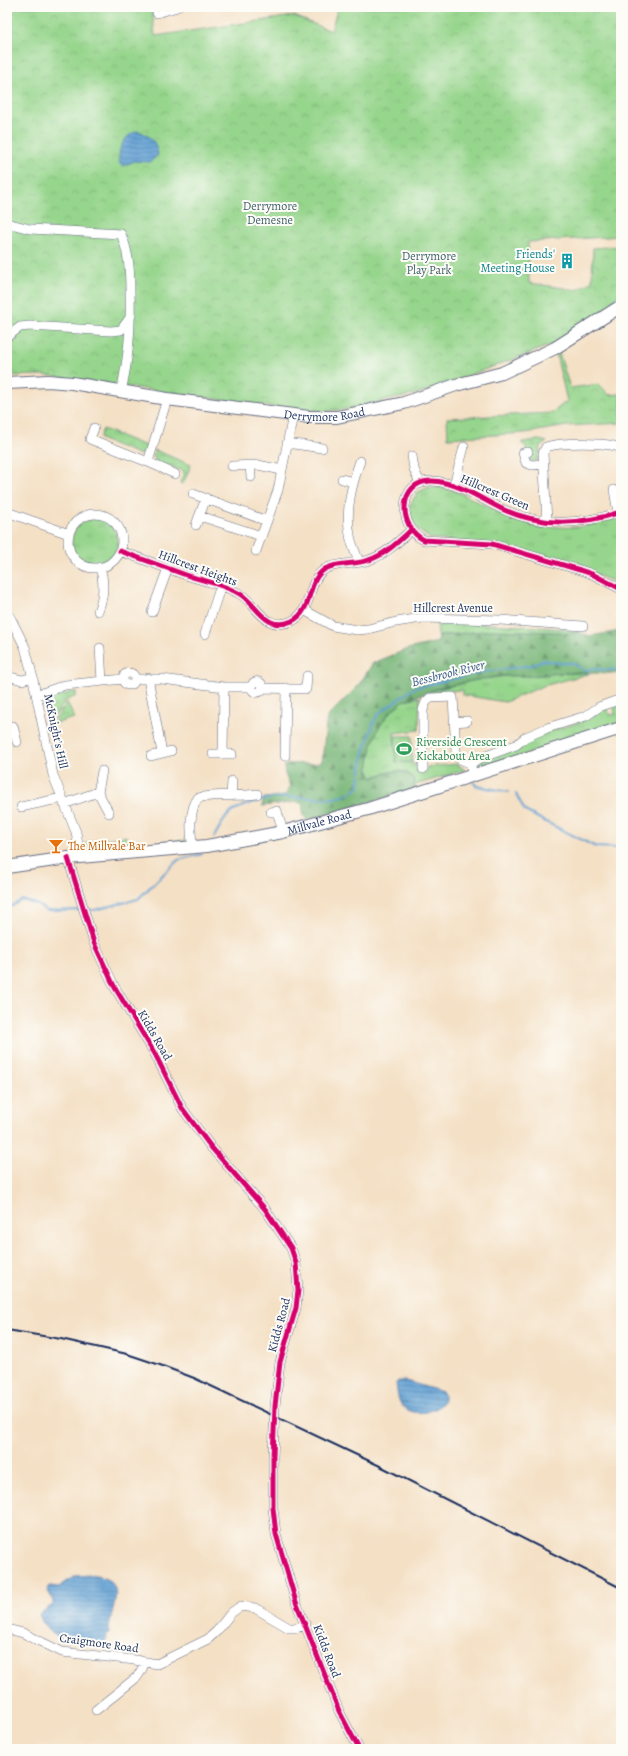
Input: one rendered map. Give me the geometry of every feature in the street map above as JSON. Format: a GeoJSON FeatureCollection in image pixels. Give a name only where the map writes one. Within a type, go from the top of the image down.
{"type":"FeatureCollection","features":[{"type":"Feature","properties":{"kind":"main road","name":"Derrymore Road"},"geometry":{"type":"LineString","coordinates":[[7,383],[39,381],[72,383],[167,399],[308,418],[337,417],[404,403],[456,385],[502,373],[555,348],[621,306]]}},
{"type":"Feature","properties":{"kind":"main road","name":"Millvale Road"},"geometry":{"type":"LineString","coordinates":[[7,867],[74,858],[193,848],[283,832],[368,809],[621,728]]}},
{"type":"Feature","properties":{"kind":"street"},"geometry":{"type":"LineString","coordinates":[[157,13],[177,7]]}},
{"type":"Feature","properties":{"kind":"street"},"geometry":{"type":"LineString","coordinates":[[7,223],[30,228],[121,234],[126,246],[130,266],[131,316],[128,362],[121,392]]}},
{"type":"Feature","properties":{"kind":"street"},"geometry":{"type":"LineString","coordinates":[[7,337],[20,327],[30,326],[113,331],[121,330],[131,316]]}},
{"type":"Feature","properties":{"kind":"street"},"geometry":{"type":"LineString","coordinates":[[148,462],[167,399]]}},
{"type":"Feature","properties":{"kind":"street"},"geometry":{"type":"LineString","coordinates":[[256,551],[278,490],[293,415]]}},
{"type":"Feature","properties":{"kind":"street"},"geometry":{"type":"LineString","coordinates":[[94,428],[90,439],[175,474]]}},
{"type":"Feature","properties":{"kind":"street"},"geometry":{"type":"LineString","coordinates":[[287,443],[310,450],[322,448]]}},
{"type":"Feature","properties":{"kind":"street","name":"Hillcrest Green"},"geometry":{"type":"LineString","coordinates":[[547,521],[543,464],[543,453],[546,447],[607,445],[621,448]]}},
{"type":"Feature","properties":{"kind":"street"},"geometry":{"type":"LineString","coordinates":[[454,485],[463,450],[472,456]]}},
{"type":"Feature","properties":{"kind":"street"},"geometry":{"type":"LineString","coordinates":[[528,452],[523,453],[526,463],[532,465],[543,464]]}},
{"type":"Feature","properties":{"kind":"street"},"geometry":{"type":"LineString","coordinates":[[412,456],[414,469],[420,484],[414,487],[406,500],[405,516],[411,530],[417,537],[424,540],[492,544],[592,574],[621,589]]}},
{"type":"Feature","properties":{"kind":"street"},"geometry":{"type":"LineString","coordinates":[[359,562],[350,537],[348,511],[353,482],[360,461]]}},
{"type":"Feature","properties":{"kind":"street"},"geometry":{"type":"LineString","coordinates":[[250,465],[251,477]]}},
{"type":"Feature","properties":{"kind":"street"},"geometry":{"type":"LineString","coordinates":[[232,466],[258,465],[282,470]]}},
{"type":"Feature","properties":{"kind":"street"},"geometry":{"type":"LineString","coordinates":[[342,479],[353,482]]}},
{"type":"Feature","properties":{"kind":"street","name":"Hillcrest Green"},"geometry":{"type":"LineString","coordinates":[[420,484],[429,481],[454,485],[517,515],[547,521],[562,523],[581,522],[619,513]]}},
{"type":"Feature","properties":{"kind":"street"},"geometry":{"type":"LineString","coordinates":[[614,490],[619,513]]}},
{"type":"Feature","properties":{"kind":"street"},"geometry":{"type":"LineString","coordinates":[[193,494],[266,521]]}},
{"type":"Feature","properties":{"kind":"street"},"geometry":{"type":"LineString","coordinates":[[206,498],[198,521],[261,536]]}},
{"type":"Feature","properties":{"kind":"street"},"geometry":{"type":"LineString","coordinates":[[7,512],[70,534]]}},
{"type":"Feature","properties":{"kind":"street"},"geometry":{"type":"LineString","coordinates":[[87,515],[104,515],[115,523],[121,534],[122,542],[120,551],[116,558],[108,564],[100,567],[91,567],[76,559],[71,551],[68,539],[73,526],[79,519],[87,515]]}},
{"type":"Feature","properties":{"kind":"street"},"geometry":{"type":"LineString","coordinates":[[304,610],[314,583],[322,571],[329,566],[369,560],[394,545],[411,530]]}},
{"type":"Feature","properties":{"kind":"street","name":"Hillcrest Heights"},"geometry":{"type":"LineString","coordinates":[[120,551],[221,585],[240,594],[250,602],[261,616],[276,623],[291,621],[304,610]]}},
{"type":"Feature","properties":{"kind":"street"},"geometry":{"type":"LineString","coordinates":[[98,611],[104,591],[104,579],[100,567]]}},
{"type":"Feature","properties":{"kind":"street","name":"Hillcrest Heights"},"geometry":{"type":"LineString","coordinates":[[151,607],[168,568]]}},
{"type":"Feature","properties":{"kind":"street","name":"Hillcrest Heights"},"geometry":{"type":"LineString","coordinates":[[216,631],[206,631],[221,585]]}},
{"type":"Feature","properties":{"kind":"street","name":"Hillcrest Avenue"},"geometry":{"type":"LineString","coordinates":[[304,610],[333,626],[357,630],[422,618],[583,626]]}},
{"type":"Feature","properties":{"kind":"street","name":"McKnight's Hill"},"geometry":{"type":"LineString","coordinates":[[7,611],[25,647],[37,695],[53,775],[76,832],[74,858]]}},
{"type":"Feature","properties":{"kind":"street"},"geometry":{"type":"LineString","coordinates":[[566,614],[566,624]]}},
{"type":"Feature","properties":{"kind":"street"},"geometry":{"type":"LineString","coordinates":[[100,648],[102,681]]}},
{"type":"Feature","properties":{"kind":"street"},"geometry":{"type":"LineString","coordinates":[[7,676],[22,680],[33,677]]}},
{"type":"Feature","properties":{"kind":"street"},"geometry":{"type":"LineString","coordinates":[[37,695],[65,685],[123,679],[126,684],[130,685],[135,679],[148,678],[224,687],[252,687],[256,692],[259,692],[262,688],[306,689],[307,676]]}},
{"type":"Feature","properties":{"kind":"street"},"geometry":{"type":"LineString","coordinates":[[148,678],[162,753]]}},
{"type":"Feature","properties":{"kind":"street"},"geometry":{"type":"LineString","coordinates":[[212,754],[227,754],[224,687]]}},
{"type":"Feature","properties":{"kind":"street"},"geometry":{"type":"LineString","coordinates":[[285,756],[286,688]]}},
{"type":"Feature","properties":{"kind":"street"},"geometry":{"type":"LineString","coordinates":[[423,769],[423,710],[426,702],[430,698],[453,697],[457,756],[466,762],[472,763],[478,759],[516,745],[526,737],[547,728],[586,716],[599,707],[621,699]]}},
{"type":"Feature","properties":{"kind":"street"},"geometry":{"type":"LineString","coordinates":[[454,722],[467,721]]}},
{"type":"Feature","properties":{"kind":"street"},"geometry":{"type":"LineString","coordinates":[[13,726],[13,739]]}},
{"type":"Feature","properties":{"kind":"street"},"geometry":{"type":"LineString","coordinates":[[151,756],[171,751]]}},
{"type":"Feature","properties":{"kind":"street"},"geometry":{"type":"LineString","coordinates":[[472,763],[471,768],[474,775]]}},
{"type":"Feature","properties":{"kind":"street"},"geometry":{"type":"LineString","coordinates":[[102,771],[98,792],[109,812]]}},
{"type":"Feature","properties":{"kind":"street"},"geometry":{"type":"LineString","coordinates":[[231,796],[232,781]]}},
{"type":"Feature","properties":{"kind":"street"},"geometry":{"type":"LineString","coordinates":[[21,808],[63,801],[98,792]]}},
{"type":"Feature","properties":{"kind":"street"},"geometry":{"type":"LineString","coordinates":[[193,848],[192,814],[198,798],[205,796],[257,794]]}},
{"type":"Feature","properties":{"kind":"street"},"geometry":{"type":"LineString","coordinates":[[271,812],[278,811],[283,832]]}},
{"type":"Feature","properties":{"kind":"street","name":"Kidds Road"},"geometry":{"type":"LineString","coordinates":[[74,858],[80,898],[96,946],[114,986],[155,1054],[182,1108],[211,1147],[265,1209],[291,1248],[296,1263],[298,1290],[296,1308],[280,1362],[273,1440],[273,1508],[276,1534],[282,1559],[296,1602],[339,1711],[359,1749]]}},
{"type":"Feature","properties":{"kind":"street","name":"Craigmore Road"},"geometry":{"type":"LineString","coordinates":[[7,1629],[23,1633],[62,1652],[152,1664],[162,1663],[208,1639],[217,1631],[231,1613],[241,1606],[255,1608],[289,1628],[296,1628],[306,1625]]}},
{"type":"Feature","properties":{"kind":"street"},"geometry":{"type":"LineString","coordinates":[[96,1710],[136,1677],[141,1671],[144,1662]]}},
{"type":"Feature","properties":{"kind":"green space","name":"Derrymore Demesne"},"geometry":{"type":"Polygon","coordinates":[[[7,7],[152,7],[155,36],[294,16],[331,31],[338,7],[621,7],[621,236],[528,242],[529,283],[577,290],[592,281],[593,248],[621,246],[621,304],[568,339],[421,393],[342,410],[324,411],[288,409],[43,375],[7,376],[7,7]]]}},
{"type":"Feature","properties":{"kind":"green space"},"geometry":{"type":"Polygon","coordinates":[[[559,353],[570,388],[599,384],[609,395],[621,394],[621,423],[567,426],[525,433],[448,438],[447,418],[552,413],[567,401],[556,354],[559,353]]]}},
{"type":"Feature","properties":{"kind":"green space"},"geometry":{"type":"Polygon","coordinates":[[[103,429],[148,447],[141,455],[100,439],[103,429]]]}},
{"type":"Feature","properties":{"kind":"green space"},"geometry":{"type":"Polygon","coordinates":[[[539,440],[547,442],[540,447],[538,460],[530,462],[525,445],[522,444],[522,442],[539,440]]]}},
{"type":"Feature","properties":{"kind":"green space"},"geometry":{"type":"Polygon","coordinates":[[[155,450],[191,465],[183,484],[180,483],[184,471],[156,462],[153,455],[155,450]]]}},
{"type":"Feature","properties":{"kind":"green space"},"geometry":{"type":"Polygon","coordinates":[[[430,487],[439,487],[457,492],[509,517],[544,526],[580,527],[621,517],[621,584],[540,554],[429,538],[411,525],[409,506],[418,492],[430,487]]]}},
{"type":"Feature","properties":{"kind":"green space"},"geometry":{"type":"Polygon","coordinates":[[[91,519],[99,519],[108,523],[114,529],[118,542],[114,555],[108,561],[99,565],[91,565],[82,561],[76,555],[72,546],[72,538],[76,529],[82,523],[91,519]]]}},
{"type":"Feature","properties":{"kind":"green space"},"geometry":{"type":"Polygon","coordinates":[[[437,623],[490,624],[580,630],[580,633],[493,630],[438,636],[437,623]]]}},
{"type":"Feature","properties":{"kind":"green space"},"geometry":{"type":"Polygon","coordinates":[[[493,630],[580,633],[590,636],[621,631],[621,673],[560,673],[530,676],[502,676],[435,689],[403,701],[389,713],[378,729],[372,745],[368,771],[373,778],[389,772],[404,773],[414,778],[415,788],[307,820],[304,816],[302,803],[297,802],[262,806],[264,798],[285,796],[290,786],[285,774],[284,766],[289,764],[314,764],[322,761],[327,717],[358,686],[373,663],[408,649],[438,642],[439,636],[493,630]]]}},
{"type":"Feature","properties":{"kind":"green space"},"geometry":{"type":"Polygon","coordinates":[[[562,673],[588,674],[543,686],[505,702],[463,695],[463,690],[447,691],[422,696],[435,690],[475,680],[515,675],[530,676],[562,673]]]}},
{"type":"Feature","properties":{"kind":"green space"},"geometry":{"type":"Polygon","coordinates":[[[76,691],[76,696],[65,701],[53,719],[46,696],[52,694],[55,697],[76,691]]]}},
{"type":"Feature","properties":{"kind":"green space"},"geometry":{"type":"Polygon","coordinates":[[[420,697],[419,730],[394,733],[396,762],[412,762],[413,765],[418,764],[419,772],[426,771],[427,767],[457,764],[465,770],[415,785],[413,778],[409,774],[398,771],[384,773],[372,778],[368,758],[374,736],[394,708],[408,699],[420,697]]]}},
{"type":"Feature","properties":{"kind":"green space"},"geometry":{"type":"Polygon","coordinates":[[[45,700],[58,743],[54,744],[52,734],[49,731],[43,703],[45,700]]]}},
{"type":"Feature","properties":{"kind":"green space"},"geometry":{"type":"Polygon","coordinates":[[[619,701],[621,704],[621,722],[479,770],[476,768],[477,764],[485,759],[522,747],[528,741],[537,736],[583,721],[593,716],[601,709],[607,708],[610,715],[615,714],[614,706],[619,701]]]}},
{"type":"Feature","properties":{"kind":"green space"},"geometry":{"type":"Polygon","coordinates":[[[67,702],[74,718],[53,724],[67,702]]]}},
{"type":"Feature","properties":{"kind":"green space","name":"Riverside Crescent Kickabout Area"},"geometry":{"type":"Polygon","coordinates":[[[395,736],[412,736],[412,762],[396,762],[395,736]]]}},
{"type":"Feature","properties":{"kind":"green space"},"geometry":{"type":"Polygon","coordinates":[[[126,836],[128,844],[131,846],[185,840],[184,843],[89,850],[84,845],[87,842],[126,836]]]}},
{"type":"Feature","properties":{"kind":"water"},"geometry":{"type":"Polygon","coordinates":[[[138,131],[152,140],[156,146],[158,155],[150,162],[134,161],[124,166],[120,164],[119,159],[119,153],[123,143],[129,135],[138,131]]]}},
{"type":"Feature","properties":{"kind":"water"},"geometry":{"type":"Polygon","coordinates":[[[398,1381],[406,1381],[443,1392],[444,1399],[441,1405],[436,1409],[420,1413],[412,1412],[406,1409],[400,1402],[397,1394],[396,1383],[398,1381]]]}},
{"type":"Feature","properties":{"kind":"water"},"geometry":{"type":"Polygon","coordinates":[[[90,1575],[103,1578],[111,1583],[115,1589],[116,1596],[109,1634],[106,1635],[107,1639],[102,1647],[98,1646],[92,1641],[82,1639],[66,1639],[51,1633],[42,1622],[39,1614],[53,1605],[53,1601],[47,1589],[49,1586],[59,1587],[75,1576],[90,1575]]]}},
{"type":"Feature","properties":{"kind":"waterway","name":"Bessbrook River"},"geometry":{"type":"LineString","coordinates":[[214,837],[229,814],[242,806],[272,798],[333,798],[350,793],[358,788],[363,756],[373,724],[378,714],[414,688],[483,672],[533,665],[543,660],[559,663],[573,663],[585,671],[590,669],[621,670]]}},
{"type":"Feature","properties":{"kind":"waterway"},"geometry":{"type":"LineString","coordinates":[[473,782],[477,786],[508,792]]}},
{"type":"Feature","properties":{"kind":"waterway"},"geometry":{"type":"LineString","coordinates":[[516,794],[525,811],[544,821],[596,847],[621,848]]}},
{"type":"Feature","properties":{"kind":"waterway","name":"Bessbrook River"},"geometry":{"type":"LineString","coordinates":[[88,910],[95,910],[138,899],[178,860],[202,854]]}},
{"type":"Feature","properties":{"kind":"waterway","name":"Bessbrook River"},"geometry":{"type":"LineString","coordinates":[[7,909],[22,900],[36,904],[47,911],[81,910]]}},
{"type":"Feature","properties":{"kind":"railway"},"geometry":{"type":"LineString","coordinates":[[7,1330],[61,1339],[127,1354],[194,1378],[380,1466],[621,1588]]}},
{"type":"Feature","properties":{"kind":"cycle path"},"geometry":{"type":"LineString","coordinates":[[621,512],[591,520],[576,522],[532,519],[502,509],[460,487],[432,481],[421,483],[413,488],[407,496],[405,505],[409,525],[415,534],[424,540],[492,544],[592,574],[621,589]]}},
{"type":"Feature","properties":{"kind":"cycle path"},"geometry":{"type":"LineString","coordinates":[[120,551],[234,591],[246,599],[262,616],[275,623],[283,624],[292,621],[304,610],[315,581],[319,574],[325,569],[335,565],[364,562],[375,558],[392,547],[411,530]]}},
{"type":"Feature","properties":{"kind":"cycle path"},"geometry":{"type":"LineString","coordinates":[[68,858],[94,943],[114,986],[155,1054],[182,1108],[211,1147],[265,1209],[291,1248],[296,1263],[298,1290],[296,1308],[280,1362],[275,1406],[273,1508],[276,1534],[296,1602],[339,1711],[359,1749]]}},
{"type":"Feature","properties":{"kind":"place","name":"Friends' Meeting House"},"geometry":{"type":"Point","coordinates":[567,261]}},
{"type":"Feature","properties":{"kind":"place","name":"Riverside Crescent Kickabout Area"},"geometry":{"type":"Point","coordinates":[404,749]}},
{"type":"Feature","properties":{"kind":"place","name":"The Millvale Bar"},"geometry":{"type":"Point","coordinates":[56,846]}},
{"type":"Feature","properties":{"kind":"park label","name":"Derrymore Play Park"},"geometry":{"type":"Point","coordinates":[429,263]}}]}
